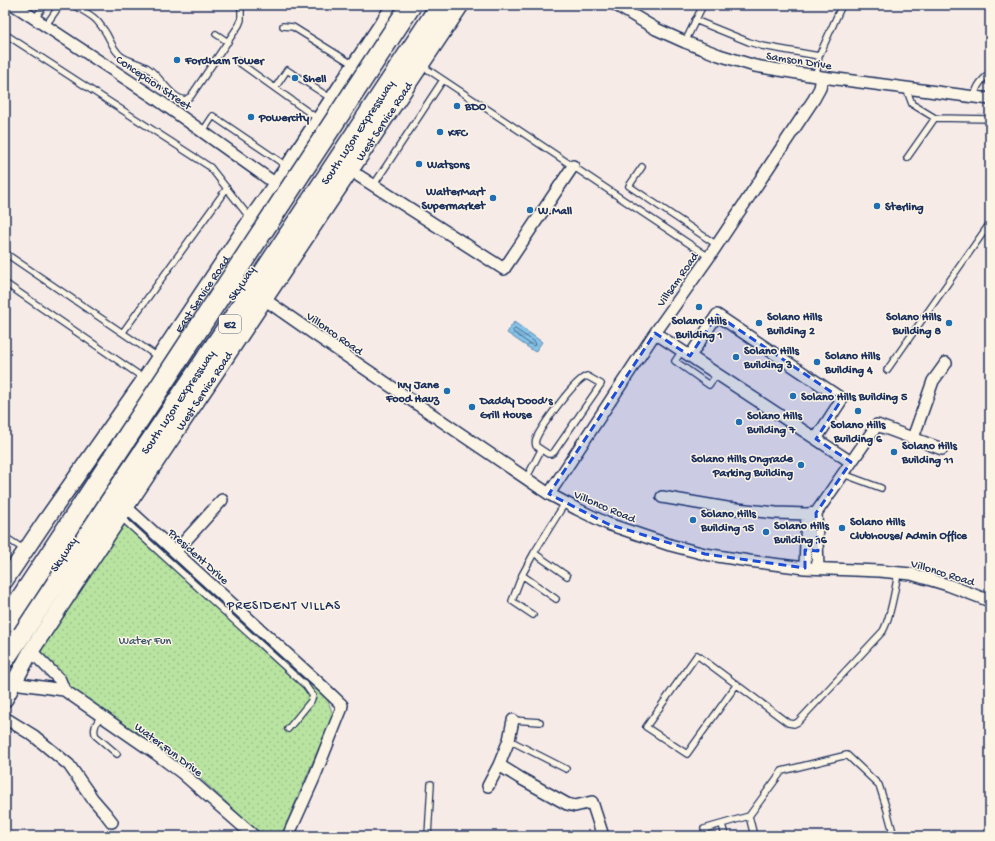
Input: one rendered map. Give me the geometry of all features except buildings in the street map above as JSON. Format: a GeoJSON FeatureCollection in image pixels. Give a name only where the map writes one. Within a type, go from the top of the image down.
{"type":"FeatureCollection","features":[{"type":"Feature","properties":{"kind":"highway","name":"E2"},"geometry":{"type":"LineString","coordinates":[[5,609],[218,293],[297,163],[323,124],[408,5]]}},
{"type":"Feature","properties":{"kind":"highway","name":"Skyway"},"geometry":{"type":"LineString","coordinates":[[5,623],[411,5]]}},
{"type":"Feature","properties":{"kind":"highway","name":"Skyway"},"geometry":{"type":"LineString","coordinates":[[17,645],[179,376],[426,5]]}},
{"type":"Feature","properties":{"kind":"highway","name":"South Luzon Expressway"},"geometry":{"type":"LineString","coordinates":[[5,659],[17,645],[441,5]]}},
{"type":"Feature","properties":{"kind":"main road"},"geometry":{"type":"LineString","coordinates":[[323,124],[332,99],[395,5]]}},
{"type":"Feature","properties":{"kind":"main road","name":"West Service Road"},"geometry":{"type":"LineString","coordinates":[[5,699],[13,683],[17,645],[123,511],[264,299],[354,174],[421,65],[461,5]]}},
{"type":"Feature","properties":{"kind":"main road","name":"East Service Road"},"geometry":{"type":"LineString","coordinates":[[5,580],[145,379],[276,184],[297,163]]}},
{"type":"Feature","properties":{"kind":"street","name":"Concepcion Street"},"geometry":{"type":"LineString","coordinates":[[14,5],[158,100],[276,184]]}},
{"type":"Feature","properties":{"kind":"street","name":"Samson Drive"},"geometry":{"type":"LineString","coordinates":[[616,5],[656,29],[685,42],[719,55],[755,66],[819,77],[990,99]]}},
{"type":"Feature","properties":{"kind":"street","name":"Villsam Road"},"geometry":{"type":"LineString","coordinates":[[549,494],[655,333],[709,257],[814,99],[820,88],[819,77]]}},
{"type":"Feature","properties":{"kind":"street"},"geometry":{"type":"LineString","coordinates":[[354,174],[504,269],[572,166]]}},
{"type":"Feature","properties":{"kind":"street","name":"Villonco Road"},"geometry":{"type":"LineString","coordinates":[[264,299],[526,479],[565,503],[608,524],[670,546],[705,554],[805,568],[911,574],[948,585],[990,601]]}},
{"type":"Feature","properties":{"kind":"street"},"geometry":{"type":"LineString","coordinates":[[686,354],[718,315],[842,399],[816,439]]}},
{"type":"Feature","properties":{"kind":"street"},"geometry":{"type":"LineString","coordinates":[[655,333],[850,462]]}},
{"type":"Feature","properties":{"kind":"street"},"geometry":{"type":"LineString","coordinates":[[912,438],[933,381],[946,362]]}},
{"type":"Feature","properties":{"kind":"street"},"geometry":{"type":"LineString","coordinates":[[805,568],[805,550],[812,514],[843,474],[877,425],[942,449]]}},
{"type":"Feature","properties":{"kind":"street"},"geometry":{"type":"LineString","coordinates":[[662,497],[727,508],[776,513],[812,514]]}},
{"type":"Feature","properties":{"kind":"street"},"geometry":{"type":"LineString","coordinates":[[172,556],[222,500]]}},
{"type":"Feature","properties":{"kind":"street","name":"President Drive"},"geometry":{"type":"LineString","coordinates":[[123,511],[172,556],[195,569],[342,706],[314,778],[288,836]]}},
{"type":"Feature","properties":{"kind":"street"},"geometry":{"type":"LineString","coordinates":[[812,514],[818,551],[818,568]]}},
{"type":"Feature","properties":{"kind":"street"},"geometry":{"type":"LineString","coordinates":[[805,550],[818,551]]}},
{"type":"Feature","properties":{"kind":"street","name":"Water Fun Drive"},"geometry":{"type":"LineString","coordinates":[[17,645],[60,680],[64,690]]}},
{"type":"Feature","properties":{"kind":"street","name":"Water Fun Drive"},"geometry":{"type":"LineString","coordinates":[[13,683],[64,690],[182,773],[254,836]]}},
{"type":"Feature","properties":{"kind":"street"},"geometry":{"type":"LineString","coordinates":[[5,718],[34,736],[69,765],[92,798],[112,822]]}},
{"type":"Feature","properties":{"kind":"street"},"geometry":{"type":"LineString","coordinates":[[488,786],[499,765],[509,740],[513,720]]}},
{"type":"Feature","properties":{"kind":"street"},"geometry":{"type":"LineString","coordinates":[[499,765],[567,804],[575,806],[592,802],[603,836]]}},
{"type":"Feature","properties":{"kind":"lane"},"geometry":{"type":"LineString","coordinates":[[35,18],[44,5]]}},
{"type":"Feature","properties":{"kind":"lane"},"geometry":{"type":"LineString","coordinates":[[73,5],[94,19],[105,31],[112,46],[120,55],[130,61],[146,67],[180,99],[185,100],[191,96],[239,25],[241,20],[241,5]]}},
{"type":"Feature","properties":{"kind":"lane"},"geometry":{"type":"LineString","coordinates":[[685,42],[703,5]]}},
{"type":"Feature","properties":{"kind":"lane"},"geometry":{"type":"LineString","coordinates":[[819,77],[819,56],[842,5]]}},
{"type":"Feature","properties":{"kind":"lane"},"geometry":{"type":"LineString","coordinates":[[46,26],[58,6]]}},
{"type":"Feature","properties":{"kind":"lane"},"geometry":{"type":"LineString","coordinates":[[696,20],[762,46],[819,56]]}},
{"type":"Feature","properties":{"kind":"lane"},"geometry":{"type":"LineString","coordinates":[[283,26],[293,27],[355,65]]}},
{"type":"Feature","properties":{"kind":"lane"},"geometry":{"type":"LineString","coordinates":[[5,34],[210,167],[252,220]]}},
{"type":"Feature","properties":{"kind":"lane"},"geometry":{"type":"LineString","coordinates":[[216,34],[228,42]]}},
{"type":"Feature","properties":{"kind":"lane"},"geometry":{"type":"LineString","coordinates":[[237,62],[323,124]]}},
{"type":"Feature","properties":{"kind":"lane"},"geometry":{"type":"LineString","coordinates":[[421,65],[709,257]]}},
{"type":"Feature","properties":{"kind":"lane"},"geometry":{"type":"LineString","coordinates":[[275,88],[287,70],[332,99]]}},
{"type":"Feature","properties":{"kind":"lane"},"geometry":{"type":"LineString","coordinates":[[974,97],[976,88],[980,82],[990,73]]}},
{"type":"Feature","properties":{"kind":"lane"},"geometry":{"type":"LineString","coordinates":[[354,174],[375,183],[443,80]]}},
{"type":"Feature","properties":{"kind":"lane"},"geometry":{"type":"LineString","coordinates":[[906,88],[912,104],[935,118],[990,119]]}},
{"type":"Feature","properties":{"kind":"lane"},"geometry":{"type":"LineString","coordinates":[[203,131],[213,116],[297,163]]}},
{"type":"Feature","properties":{"kind":"lane"},"geometry":{"type":"LineString","coordinates":[[907,158],[935,118]]}},
{"type":"Feature","properties":{"kind":"lane"},"geometry":{"type":"LineString","coordinates":[[642,167],[629,186],[717,245]]}},
{"type":"Feature","properties":{"kind":"lane"},"geometry":{"type":"LineString","coordinates":[[123,332],[227,188]]}},
{"type":"Feature","properties":{"kind":"lane"},"geometry":{"type":"LineString","coordinates":[[887,370],[990,223]]}},
{"type":"Feature","properties":{"kind":"lane"},"geometry":{"type":"LineString","coordinates":[[5,252],[159,357]]}},
{"type":"Feature","properties":{"kind":"lane"},"geometry":{"type":"LineString","coordinates":[[5,283],[145,379]]}},
{"type":"Feature","properties":{"kind":"lane"},"geometry":{"type":"LineString","coordinates":[[686,354],[675,361],[709,385],[717,374]]}},
{"type":"Feature","properties":{"kind":"lane"},"geometry":{"type":"LineString","coordinates":[[587,376],[601,384],[556,450],[551,454],[548,454],[541,450],[535,442],[538,435],[577,382],[583,377],[587,376]]}},
{"type":"Feature","properties":{"kind":"lane"},"geometry":{"type":"LineString","coordinates":[[526,479],[541,450]]}},
{"type":"Feature","properties":{"kind":"lane"},"geometry":{"type":"LineString","coordinates":[[843,474],[880,488]]}},
{"type":"Feature","properties":{"kind":"lane"},"geometry":{"type":"LineString","coordinates":[[533,615],[512,601],[522,575],[565,503]]}},
{"type":"Feature","properties":{"kind":"lane"},"geometry":{"type":"LineString","coordinates":[[5,537],[26,551]]}},
{"type":"Feature","properties":{"kind":"lane"},"geometry":{"type":"LineString","coordinates":[[534,553],[566,576]]}},
{"type":"Feature","properties":{"kind":"lane"},"geometry":{"type":"LineString","coordinates":[[172,556],[187,578],[306,686],[313,696],[311,701],[288,729]]}},
{"type":"Feature","properties":{"kind":"lane"},"geometry":{"type":"LineString","coordinates":[[187,578],[195,569]]}},
{"type":"Feature","properties":{"kind":"lane"},"geometry":{"type":"LineString","coordinates":[[737,684],[687,754],[646,726],[697,655],[737,684],[788,723],[794,724],[798,722],[882,631],[886,625],[898,573]]}},
{"type":"Feature","properties":{"kind":"lane"},"geometry":{"type":"LineString","coordinates":[[522,575],[556,599]]}},
{"type":"Feature","properties":{"kind":"lane"},"geometry":{"type":"LineString","coordinates":[[101,716],[94,729],[94,733],[117,754]]}},
{"type":"Feature","properties":{"kind":"lane"},"geometry":{"type":"LineString","coordinates":[[513,720],[540,722]]}},
{"type":"Feature","properties":{"kind":"lane"},"geometry":{"type":"LineString","coordinates":[[509,740],[566,769]]}},
{"type":"Feature","properties":{"kind":"lane"},"geometry":{"type":"LineString","coordinates":[[706,836],[704,829],[749,816],[782,771],[846,755],[879,786],[894,836]]}},
{"type":"Feature","properties":{"kind":"lane"},"geometry":{"type":"LineString","coordinates":[[428,836],[431,784]]}},
{"type":"Feature","properties":{"kind":"lane"},"geometry":{"type":"LineString","coordinates":[[749,816],[754,836]]}},
{"type":"Feature","properties":{"kind":"lane"},"geometry":{"type":"LineString","coordinates":[[722,824],[725,836]]}},
{"type":"Feature","properties":{"kind":"highlighted area"},"geometry":{"type":"Polygon","coordinates":[[[717,315],[842,399],[816,439],[851,462],[816,513],[818,551],[805,550],[805,568],[705,554],[608,524],[549,494],[655,333],[690,356],[717,315]]]}},
{"type":"Feature","properties":{"kind":"green space","name":"Water Fun"},"geometry":{"type":"Polygon","coordinates":[[[129,515],[319,688],[327,698],[333,715],[281,836],[263,836],[192,771],[61,681],[36,648],[129,515]]]}},
{"type":"Feature","properties":{"kind":"water"},"geometry":{"type":"Polygon","coordinates":[[[514,322],[542,342],[535,352],[507,333],[514,322]]]}},
{"type":"Feature","properties":{"kind":"place","name":"Fordham Tower"},"geometry":{"type":"Point","coordinates":[177,60]}},
{"type":"Feature","properties":{"kind":"place","name":"Shell"},"geometry":{"type":"Point","coordinates":[295,78]}},
{"type":"Feature","properties":{"kind":"place","name":"BDO"},"geometry":{"type":"Point","coordinates":[457,106]}},
{"type":"Feature","properties":{"kind":"place","name":"Powercity"},"geometry":{"type":"Point","coordinates":[251,117]}},
{"type":"Feature","properties":{"kind":"place","name":"KFC"},"geometry":{"type":"Point","coordinates":[440,132]}},
{"type":"Feature","properties":{"kind":"place","name":"Watsons"},"geometry":{"type":"Point","coordinates":[419,164]}},
{"type":"Feature","properties":{"kind":"place","name":"WalterMart Supermarket"},"geometry":{"type":"Point","coordinates":[493,198]}},
{"type":"Feature","properties":{"kind":"place","name":"Sterling"},"geometry":{"type":"Point","coordinates":[877,206]}},
{"type":"Feature","properties":{"kind":"place","name":"W.Mall"},"geometry":{"type":"Point","coordinates":[530,210]}},
{"type":"Feature","properties":{"kind":"place","name":"Solano Hills Building 1"},"geometry":{"type":"Point","coordinates":[699,307]}},
{"type":"Feature","properties":{"kind":"place","name":"Solano Hills Building 2"},"geometry":{"type":"Point","coordinates":[759,323]}},
{"type":"Feature","properties":{"kind":"place","name":"Solano Hills Building 8"},"geometry":{"type":"Point","coordinates":[949,323]}},
{"type":"Feature","properties":{"kind":"place","name":"Solano Hills Building 3"},"geometry":{"type":"Point","coordinates":[736,357]}},
{"type":"Feature","properties":{"kind":"place","name":"Solano Hills Building 4"},"geometry":{"type":"Point","coordinates":[817,362]}},
{"type":"Feature","properties":{"kind":"place","name":"Ivy Jane Food Hauz"},"geometry":{"type":"Point","coordinates":[447,391]}},
{"type":"Feature","properties":{"kind":"place","name":"Solano Hills Building 5"},"geometry":{"type":"Point","coordinates":[793,396]}},
{"type":"Feature","properties":{"kind":"place","name":"Daddy Dood’s Grill House"},"geometry":{"type":"Point","coordinates":[472,407]}},
{"type":"Feature","properties":{"kind":"place","name":"Solano Hills Building 6"},"geometry":{"type":"Point","coordinates":[858,411]}},
{"type":"Feature","properties":{"kind":"place","name":"Solano Hills Building 7"},"geometry":{"type":"Point","coordinates":[739,422]}},
{"type":"Feature","properties":{"kind":"place","name":"Solano Hills Building 11"},"geometry":{"type":"Point","coordinates":[894,452]}},
{"type":"Feature","properties":{"kind":"place","name":"Solano Hills Ongrade Parking Building"},"geometry":{"type":"Point","coordinates":[801,465]}},
{"type":"Feature","properties":{"kind":"place","name":"Solano Hills Building 15"},"geometry":{"type":"Point","coordinates":[693,520]}},
{"type":"Feature","properties":{"kind":"place","name":"Solano Hills Clubhouse/ Admin Office"},"geometry":{"type":"Point","coordinates":[842,528]}},
{"type":"Feature","properties":{"kind":"place","name":"Solano Hills Building 16"},"geometry":{"type":"Point","coordinates":[766,532]}},
{"type":"Feature","properties":{"kind":"district","name":"PRESIDENT VILLAS"},"geometry":{"type":"Point","coordinates":[284,604]}}]}
